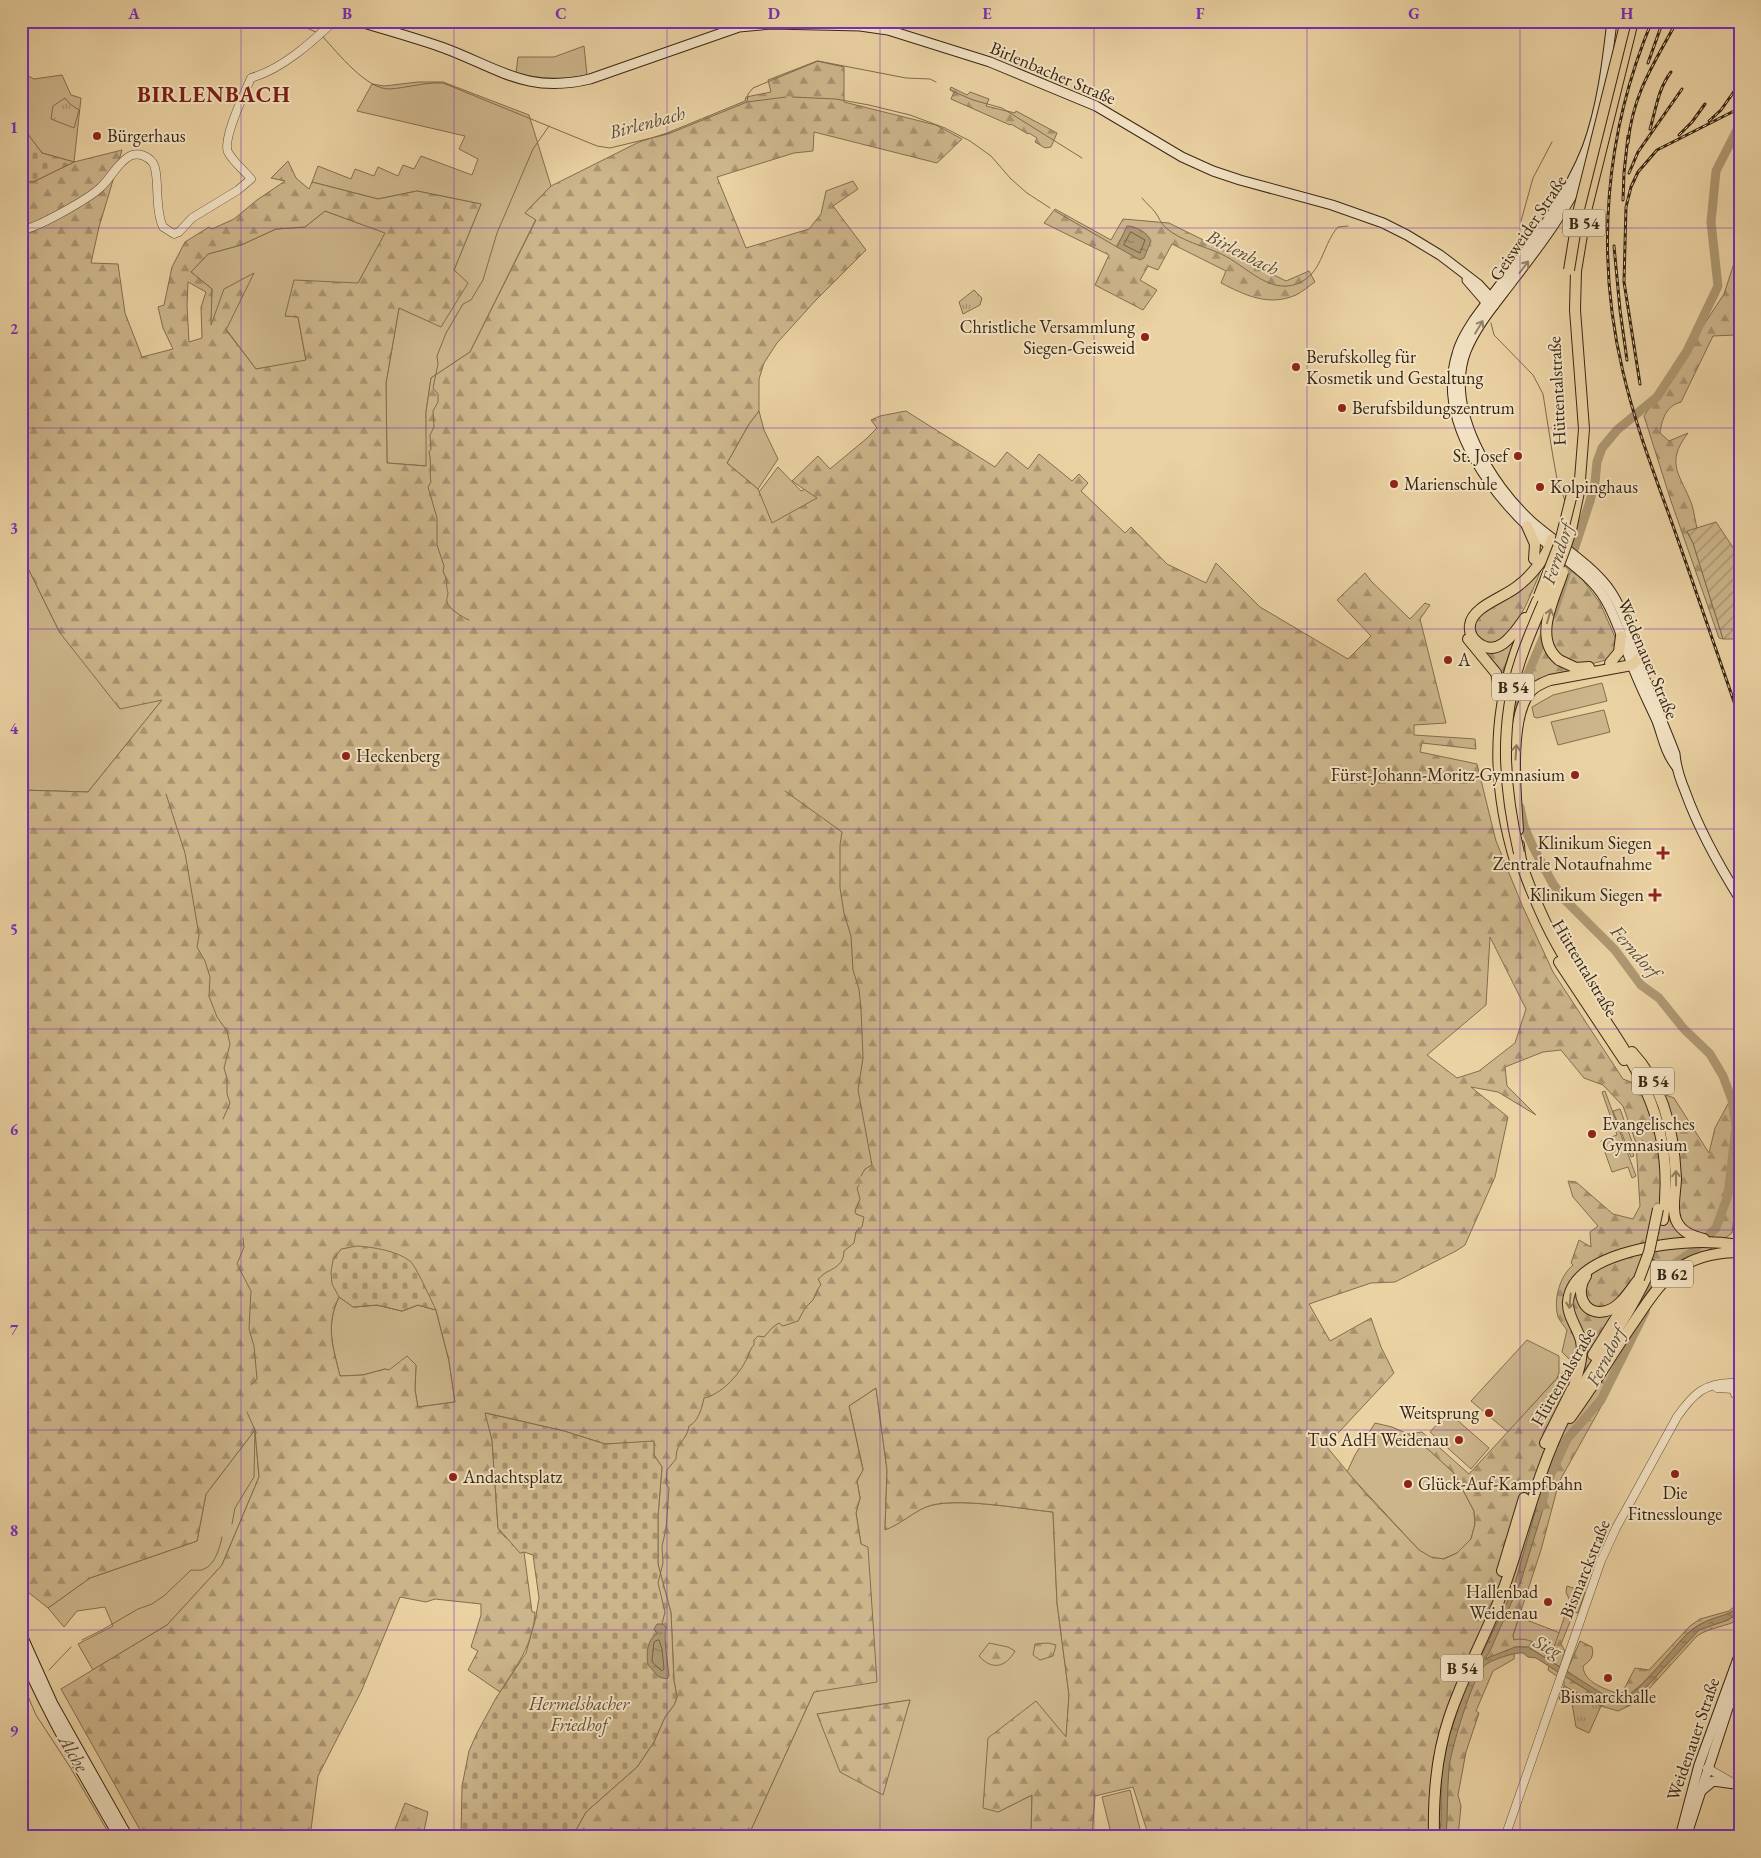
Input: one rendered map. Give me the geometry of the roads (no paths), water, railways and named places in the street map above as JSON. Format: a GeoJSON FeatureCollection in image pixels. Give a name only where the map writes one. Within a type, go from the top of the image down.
{"type":"FeatureCollection","features":[{"type":"Feature","properties":{"kind":"highway","name":"Hüttentalstraße"},"geometry":{"type":"LineString","coordinates":[[1428,1837],[1429,1782],[1436,1738],[1443,1714],[1498,1584],[1538,1459],[1574,1386],[1639,1279],[1661,1210],[1658,1155],[1645,1103],[1620,1053],[1554,954],[1537,920],[1519,875],[1506,829],[1500,795],[1498,739],[1502,706],[1513,659],[1560,542],[1569,509],[1575,469],[1578,428],[1568,311],[1571,252],[1583,194],[1626,21]]}},
{"type":"Feature","properties":{"kind":"highway","name":"Hüttentalstraße"},"geometry":{"type":"LineString","coordinates":[[1434,1837],[1436,1782],[1446,1728],[1461,1688],[1499,1601],[1537,1481],[1553,1441],[1584,1381],[1641,1290],[1657,1248],[1665,1161],[1662,1137],[1656,1116],[1642,1079],[1619,1039],[1574,973],[1554,939],[1534,895],[1519,853],[1513,828],[1506,775],[1505,740],[1508,708],[1520,661],[1561,563],[1580,492],[1584,429],[1575,310],[1576,271],[1586,211],[1633,21]]}},
{"type":"Feature","properties":{"kind":"highway"},"geometry":{"type":"LineString","coordinates":[[1528,526],[1535,544],[1534,559]]}},
{"type":"Feature","properties":{"kind":"highway"},"geometry":{"type":"LineString","coordinates":[[1571,530],[1571,544],[1546,628],[1548,645],[1551,652],[1559,660],[1576,668],[1633,661]]}},
{"type":"Feature","properties":{"kind":"highway"},"geometry":{"type":"LineString","coordinates":[[1537,601],[1511,637],[1500,646],[1491,647],[1478,643],[1471,634],[1469,628],[1473,617],[1485,606],[1518,586],[1536,567],[1549,542]]}},
{"type":"Feature","properties":{"kind":"highway"},"geometry":{"type":"LineString","coordinates":[[1502,706],[1499,680],[1488,662],[1472,646],[1464,629],[1468,614],[1479,602],[1515,580],[1524,572],[1549,542]]}},
{"type":"Feature","properties":{"kind":"highway"},"geometry":{"type":"LineString","coordinates":[[1610,663],[1619,652],[1621,636]]}},
{"type":"Feature","properties":{"kind":"highway"},"geometry":{"type":"LineString","coordinates":[[1519,853],[1514,769],[1516,740],[1521,711],[1526,697],[1533,688],[1544,682],[1633,661]]}},
{"type":"Feature","properties":{"kind":"highway","name":"B 54"},"geometry":{"type":"LineString","coordinates":[[1619,1039],[1640,1060],[1661,1100],[1670,1132],[1676,1168],[1674,1211],[1677,1223],[1690,1235],[1719,1242]]}},
{"type":"Feature","properties":{"kind":"highway","name":"B 62"},"geometry":{"type":"LineString","coordinates":[[1639,1279],[1620,1302],[1607,1311],[1597,1312],[1587,1307],[1582,1301],[1580,1287],[1585,1277],[1598,1266],[1630,1252],[1683,1242],[1719,1242],[1740,1245]]}},
{"type":"Feature","properties":{"kind":"highway","name":"B 62"},"geometry":{"type":"LineString","coordinates":[[1598,1266],[1630,1255],[1664,1248],[1698,1246],[1740,1251]]}},
{"type":"Feature","properties":{"kind":"highway","name":"B 62"},"geometry":{"type":"LineString","coordinates":[[1553,1441],[1646,1304],[1666,1280],[1683,1266],[1701,1258],[1740,1251]]}},
{"type":"Feature","properties":{"kind":"highway","name":"B 54"},"geometry":{"type":"LineString","coordinates":[[1574,1386],[1582,1347],[1579,1335],[1570,1317],[1568,1301],[1574,1284],[1582,1273],[1598,1266]]}},
{"type":"Feature","properties":{"kind":"main road","name":"Birlenbacher Straße"},"geometry":{"type":"LineString","coordinates":[[356,21],[435,45],[517,79],[547,84],[590,79],[739,26],[818,24],[860,26],[888,30],[990,62],[1096,106],[1175,153],[1213,171],[1339,207],[1383,223],[1408,235],[1440,255],[1478,284],[1490,302]]}},
{"type":"Feature","properties":{"kind":"main road","name":"Geisweider Straße"},"geometry":{"type":"LineString","coordinates":[[1490,302],[1504,279],[1556,207],[1587,147],[1600,106],[1612,21]]}},
{"type":"Feature","properties":{"kind":"main road","name":"Geisweider Straße"},"geometry":{"type":"LineString","coordinates":[[1490,302],[1558,219],[1580,183],[1590,161],[1607,108],[1621,21]]}},
{"type":"Feature","properties":{"kind":"main road","name":"Birlenbacher Straße"},"geometry":{"type":"LineString","coordinates":[[1457,269],[1490,302]]}},
{"type":"Feature","properties":{"kind":"main road"},"geometry":{"type":"LineString","coordinates":[[1478,284],[1489,285],[1504,279]]}},
{"type":"Feature","properties":{"kind":"main road","name":"Weidenauer Straße"},"geometry":{"type":"LineString","coordinates":[[1490,302],[1474,320],[1457,353],[1453,383],[1456,409],[1464,436],[1482,473],[1506,503],[1528,526],[1605,584],[1616,600],[1625,619],[1633,661]]}},
{"type":"Feature","properties":{"kind":"main road","name":"Weidenauer Straße"},"geometry":{"type":"LineString","coordinates":[[1490,302],[1464,357],[1461,388],[1464,413],[1477,446],[1492,475],[1549,542]]}},
{"type":"Feature","properties":{"kind":"main road","name":"Weidenauer Straße"},"geometry":{"type":"LineString","coordinates":[[1578,565],[1603,595],[1612,612],[1657,722],[1668,756],[1676,766],[1700,829],[1740,899]]}},
{"type":"Feature","properties":{"kind":"main road"},"geometry":{"type":"LineString","coordinates":[[21,1633],[53,1704],[128,1837]]}},
{"type":"Feature","properties":{"kind":"main road"},"geometry":{"type":"LineString","coordinates":[[21,1653],[46,1707],[119,1837]]}},
{"type":"Feature","properties":{"kind":"main road","name":"Weidenauer Straße"},"geometry":{"type":"LineString","coordinates":[[1686,1837],[1687,1820],[1740,1653]]}},
{"type":"Feature","properties":{"kind":"main road","name":"Weidenauer Straße"},"geometry":{"type":"LineString","coordinates":[[1680,1837],[1699,1793],[1703,1766],[1740,1671]]}},
{"type":"Feature","properties":{"kind":"main road"},"geometry":{"type":"LineString","coordinates":[[1699,1793],[1713,1781],[1737,1786]]}},
{"type":"Feature","properties":{"kind":"street"},"geometry":{"type":"LineString","coordinates":[[21,230],[56,215],[94,194],[124,160],[137,154],[148,158],[154,165],[158,211],[163,227],[174,234],[179,232],[192,218],[238,190],[251,179],[229,154],[227,146],[238,107],[251,78],[271,70],[319,35],[334,21]]}},
{"type":"Feature","properties":{"kind":"street","name":"Bismarckstraße"},"geometry":{"type":"LineString","coordinates":[[1505,1837],[1601,1561],[1616,1528],[1677,1417],[1689,1400],[1707,1388],[1724,1388],[1736,1384],[1735,1394],[1740,1396]]}},
{"type":"Feature","properties":{"kind":"street"},"geometry":{"type":"LineString","coordinates":[[1703,1766],[1737,1786]]}},
{"type":"Feature","properties":{"kind":"water"},"geometry":{"type":"Polygon","coordinates":[[[1127,226],[1141,230],[1151,241],[1144,258],[1140,260],[1117,247],[1127,226]]]}},
{"type":"Feature","properties":{"kind":"water"},"geometry":{"type":"Polygon","coordinates":[[[1547,1496],[1521,1581],[1485,1659],[1515,1647],[1528,1647],[1609,1698],[1622,1699],[1638,1688],[1692,1630],[1705,1622],[1730,1613],[1740,1606],[1740,1613],[1725,1621],[1699,1630],[1638,1696],[1622,1704],[1606,1702],[1536,1658],[1528,1657],[1523,1653],[1497,1659],[1484,1666],[1468,1699],[1458,1731],[1449,1768],[1446,1837],[1439,1837],[1441,1774],[1447,1742],[1465,1689],[1513,1590],[1536,1509],[1542,1497],[1547,1496]]]}},
{"type":"Feature","properties":{"kind":"water"},"geometry":{"type":"Polygon","coordinates":[[[657,1624],[662,1624],[666,1627],[665,1644],[669,1676],[667,1679],[659,1677],[648,1665],[648,1647],[651,1639],[657,1634],[654,1629],[657,1624]]]}},
{"type":"Feature","properties":{"kind":"waterway","name":"Birlenbach"},"geometry":{"type":"LineString","coordinates":[[291,21],[318,33]]}},
{"type":"Feature","properties":{"kind":"waterway","name":"Birlenbach"},"geometry":{"type":"LineString","coordinates":[[323,37],[362,77],[380,87],[389,89],[429,83],[443,83],[597,146],[610,148],[668,134],[747,102],[748,94],[753,88],[818,61],[906,78],[930,79],[936,82]]}},
{"type":"Feature","properties":{"kind":"waterway","name":"Birlenbach"},"geometry":{"type":"LineString","coordinates":[[950,90],[973,100],[1002,108],[1082,158]]}},
{"type":"Feature","properties":{"kind":"waterway"},"geometry":{"type":"LineString","coordinates":[[747,102],[786,97]]}},
{"type":"Feature","properties":{"kind":"waterway"},"geometry":{"type":"LineString","coordinates":[[792,97],[836,99],[869,105],[910,115],[945,128],[970,141],[991,156],[1011,179],[1027,193],[1050,208]]}},
{"type":"Feature","properties":{"kind":"waterway","name":"Ferndorf"},"geometry":{"type":"LineString","coordinates":[[1553,614],[1590,501],[1595,482],[1597,462],[1602,448],[1617,430],[1657,397],[1687,351],[1718,286],[1711,222],[1716,171],[1740,124]]}},
{"type":"Feature","properties":{"kind":"waterway"},"geometry":{"type":"LineString","coordinates":[[469,620],[453,610],[447,602],[447,581],[437,545],[437,518],[428,487],[431,482],[430,435],[434,427],[433,411],[438,402],[438,394],[433,388],[438,364],[437,356],[446,333],[463,304],[471,300],[483,280],[497,233],[533,149],[549,126]]}},
{"type":"Feature","properties":{"kind":"waterway"},"geometry":{"type":"LineString","coordinates":[[1521,221],[1533,178],[1552,142]]}},
{"type":"Feature","properties":{"kind":"waterway","name":"Birlenbach"},"geometry":{"type":"LineString","coordinates":[[1142,198],[1155,212],[1164,226],[1172,233],[1221,254],[1260,278],[1281,286],[1292,285],[1310,276],[1338,227],[1348,226]]}},
{"type":"Feature","properties":{"kind":"waterway"},"geometry":{"type":"LineString","coordinates":[[1055,211],[1117,247]]}},
{"type":"Feature","properties":{"kind":"waterway","name":"Birlenbach"},"geometry":{"type":"LineString","coordinates":[[1491,323],[1494,335],[1533,375],[1543,394],[1558,484],[1565,500]]}},
{"type":"Feature","properties":{"kind":"waterway","name":"Birlenbach"},"geometry":{"type":"LineString","coordinates":[[1576,530],[1578,540]]}},
{"type":"Feature","properties":{"kind":"waterway","name":"Ferndorf"},"geometry":{"type":"LineString","coordinates":[[1516,717],[1519,695],[1546,631]]}},
{"type":"Feature","properties":{"kind":"waterway"},"geometry":{"type":"LineString","coordinates":[[785,791],[842,832],[840,845],[840,888],[844,913],[851,936],[853,970],[859,989],[861,1009],[863,1058],[858,1090],[872,1165],[865,1169],[861,1176]]}},
{"type":"Feature","properties":{"kind":"waterway"},"geometry":{"type":"LineString","coordinates":[[166,794],[185,853],[199,935],[197,947],[205,961],[210,977],[209,996],[217,1017],[227,1031],[230,1044],[224,1068],[230,1103],[223,1119]]}},
{"type":"Feature","properties":{"kind":"waterway","name":"Ferndorf"},"geometry":{"type":"LineString","coordinates":[[1520,807],[1524,826],[1533,847],[1553,884],[1564,899],[1615,950],[1641,985],[1659,998],[1684,1029],[1710,1054],[1723,1076],[1732,1100],[1736,1127],[1728,1195],[1716,1228],[1692,1252],[1656,1276],[1648,1293],[1645,1312],[1601,1400],[1567,1439],[1547,1483],[1541,1507]]}},
{"type":"Feature","properties":{"kind":"waterway"},"geometry":{"type":"LineString","coordinates":[[662,1624],[665,1612],[658,1583],[663,1563],[662,1546],[666,1529],[669,1488],[666,1484],[667,1470],[676,1459],[678,1448],[689,1426],[699,1414],[704,1398],[716,1393],[733,1379],[742,1367],[754,1345],[754,1340],[758,1336],[764,1337],[779,1323],[783,1326],[798,1321],[821,1285],[818,1279],[840,1264],[844,1251],[854,1243],[856,1232],[862,1227],[864,1217],[856,1214],[855,1211],[860,1199],[857,1188],[859,1185]]}},
{"type":"Feature","properties":{"kind":"waterway"},"geometry":{"type":"LineString","coordinates":[[243,1238],[244,1247],[237,1264],[251,1291],[249,1329],[254,1346],[257,1379],[251,1385]]}},
{"type":"Feature","properties":{"kind":"waterway"},"geometry":{"type":"LineString","coordinates":[[232,1524],[235,1508],[254,1477],[255,1430],[247,1412]]}},
{"type":"Feature","properties":{"kind":"waterway"},"geometry":{"type":"LineString","coordinates":[[82,1640],[138,1609],[152,1604],[165,1595],[191,1570],[201,1570],[208,1567],[216,1555],[222,1537]]}},
{"type":"Feature","properties":{"kind":"waterway"},"geometry":{"type":"LineString","coordinates":[[49,1670],[71,1647]]}},
{"type":"Feature","properties":{"kind":"waterway","name":"Alche"},"geometry":{"type":"LineString","coordinates":[[21,1680],[36,1715],[70,1767],[111,1837]]}},
{"type":"Feature","properties":{"kind":"railway"},"geometry":{"type":"LineString","coordinates":[[1652,21],[1636,63],[1624,106],[1609,194],[1607,239],[1614,328],[1623,372],[1639,429],[1740,719]]}},
{"type":"Feature","properties":{"kind":"railway"},"geometry":{"type":"LineString","coordinates":[[1648,63],[1663,21]]}},
{"type":"Feature","properties":{"kind":"railway"},"geometry":{"type":"LineString","coordinates":[[1628,143],[1635,109],[1646,79],[1677,21]]}},
{"type":"Feature","properties":{"kind":"railway"},"geometry":{"type":"LineString","coordinates":[[1650,129],[1660,92],[1671,72]]}},
{"type":"Feature","properties":{"kind":"railway"},"geometry":{"type":"LineString","coordinates":[[1709,121],[1721,110],[1740,83]]}},
{"type":"Feature","properties":{"kind":"railway"},"geometry":{"type":"LineString","coordinates":[[1629,173],[1638,152],[1682,89]]}},
{"type":"Feature","properties":{"kind":"railway"},"geometry":{"type":"LineString","coordinates":[[1679,135],[1692,122],[1705,104]]}},
{"type":"Feature","properties":{"kind":"railway"},"geometry":{"type":"LineString","coordinates":[[1640,384],[1624,282],[1626,207],[1631,187],[1638,172],[1657,150],[1740,108]]}},
{"type":"Feature","properties":{"kind":"railway"},"geometry":{"type":"LineString","coordinates":[[1623,200],[1628,136]]}},
{"type":"Feature","properties":{"kind":"railway"},"geometry":{"type":"LineString","coordinates":[[1614,246],[1627,360]]}},
{"type":"Feature","properties":{"kind":"place","name":"Bürgerhaus"},"geometry":{"type":"Point","coordinates":[97,136]}},
{"type":"Feature","properties":{"kind":"place","name":"Christliche Versammlung Siegen-Geisweid"},"geometry":{"type":"Point","coordinates":[1145,337]}},
{"type":"Feature","properties":{"kind":"place","name":"Berufskolleg für Kosmetik und Gestaltung"},"geometry":{"type":"Point","coordinates":[1296,367]}},
{"type":"Feature","properties":{"kind":"place","name":"Berufsbildungszentrum"},"geometry":{"type":"Point","coordinates":[1342,408]}},
{"type":"Feature","properties":{"kind":"place","name":"St. Josef"},"geometry":{"type":"Point","coordinates":[1518,456]}},
{"type":"Feature","properties":{"kind":"place","name":"Marienschule"},"geometry":{"type":"Point","coordinates":[1394,484]}},
{"type":"Feature","properties":{"kind":"place","name":"Kolpinghaus"},"geometry":{"type":"Point","coordinates":[1540,487]}},
{"type":"Feature","properties":{"kind":"place","name":"A"},"geometry":{"type":"Point","coordinates":[1448,660]}},
{"type":"Feature","properties":{"kind":"place","name":"Heckenberg"},"geometry":{"type":"Point","coordinates":[346,756]}},
{"type":"Feature","properties":{"kind":"place","name":"Fürst-Johann-Moritz-Gymnasium"},"geometry":{"type":"Point","coordinates":[1575,775]}},
{"type":"Feature","properties":{"kind":"place","name":"Klinikum Siegen Zentrale Notaufnahme"},"geometry":{"type":"Point","coordinates":[1663,853]}},
{"type":"Feature","properties":{"kind":"place","name":"Klinikum Siegen"},"geometry":{"type":"Point","coordinates":[1655,895]}},
{"type":"Feature","properties":{"kind":"place","name":"Evangelisches Gymnasium"},"geometry":{"type":"Point","coordinates":[1592,1134]}},
{"type":"Feature","properties":{"kind":"place","name":"Weitsprung"},"geometry":{"type":"Point","coordinates":[1489,1413]}},
{"type":"Feature","properties":{"kind":"place","name":"TuS AdH Weidenau"},"geometry":{"type":"Point","coordinates":[1459,1440]}},
{"type":"Feature","properties":{"kind":"place","name":"Die Fitnesslounge"},"geometry":{"type":"Point","coordinates":[1675,1474]}},
{"type":"Feature","properties":{"kind":"place","name":"Andachtsplatz"},"geometry":{"type":"Point","coordinates":[453,1477]}},
{"type":"Feature","properties":{"kind":"place","name":"Glück-Auf-Kampfbahn"},"geometry":{"type":"Point","coordinates":[1408,1484]}},
{"type":"Feature","properties":{"kind":"place","name":"Hallenbad Weidenau"},"geometry":{"type":"Point","coordinates":[1548,1602]}},
{"type":"Feature","properties":{"kind":"place","name":"Bismarckhalle"},"geometry":{"type":"Point","coordinates":[1608,1678]}},
{"type":"Feature","properties":{"kind":"district","name":"BIRLENBACH"},"geometry":{"type":"Point","coordinates":[214,94]}},
{"type":"Feature","properties":{"kind":"water label","name":"Sieg"},"geometry":{"type":"Point","coordinates":[1548,1646]}},
{"type":"Feature","properties":{"kind":"park label","name":"Hermelsbacher Friedhof"},"geometry":{"type":"Point","coordinates":[579,1714]}}]}
